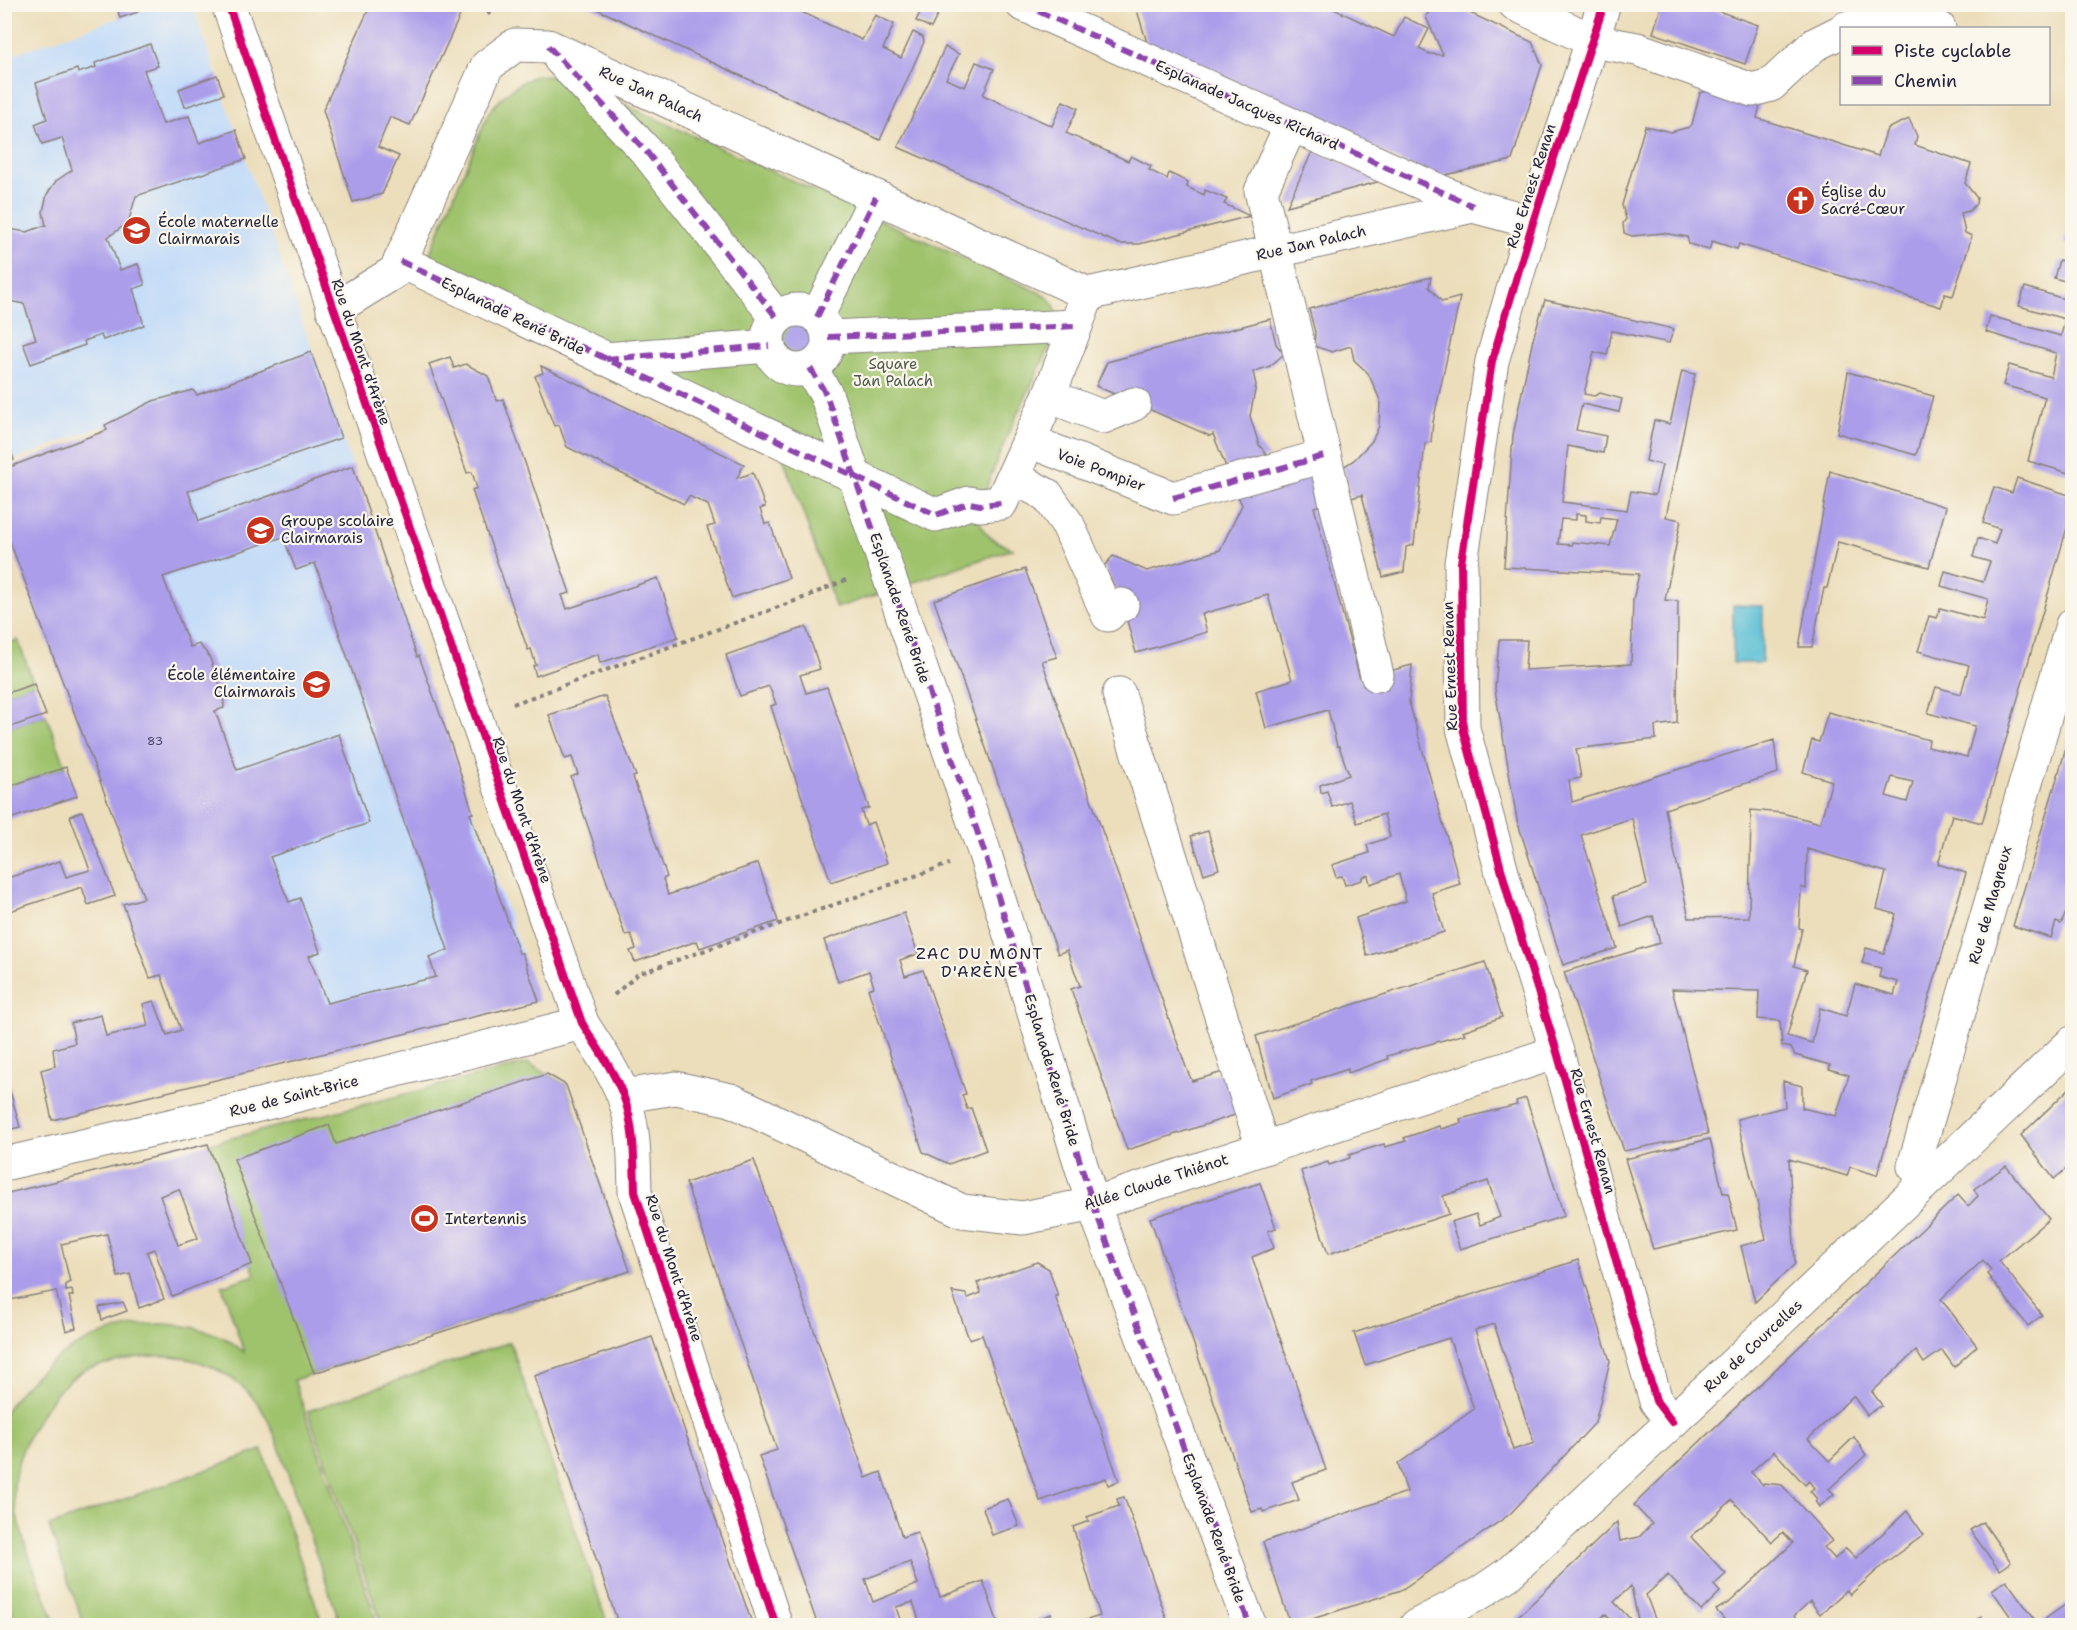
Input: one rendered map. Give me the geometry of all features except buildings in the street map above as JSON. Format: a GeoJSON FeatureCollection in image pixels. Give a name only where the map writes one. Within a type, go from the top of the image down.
{"type":"FeatureCollection","features":[{"type":"Feature","properties":{"kind":"street","name":"Rue du Mont d'Arène"},"geometry":{"type":"LineString","coordinates":[[228,4],[582,1023],[610,1068],[624,1096],[633,1135],[635,1192],[776,1626]]}},
{"type":"Feature","properties":{"kind":"street","name":"Esplanade Jacques Richard"},"geometry":{"type":"LineString","coordinates":[[1022,4],[1473,206]]}},
{"type":"Feature","properties":{"kind":"street"},"geometry":{"type":"LineString","coordinates":[[1515,4],[1593,41],[1637,49],[1752,90],[1771,85],[1814,45],[1840,32]]}},
{"type":"Feature","properties":{"kind":"street","name":"Rue Ernest Renan"},"geometry":{"type":"LineString","coordinates":[[1605,4],[1533,222],[1492,361],[1461,562],[1463,728],[1510,902],[1557,1052],[1656,1401],[1672,1422]]}},
{"type":"Feature","properties":{"kind":"street"},"geometry":{"type":"LineString","coordinates":[[1851,27],[1887,20],[1907,20],[1935,27]]}},
{"type":"Feature","properties":{"kind":"street","name":"Rue Jan Palach"},"geometry":{"type":"LineString","coordinates":[[333,310],[396,270],[487,66],[515,45],[548,46],[1088,294],[1473,206],[1533,222]]}},
{"type":"Feature","properties":{"kind":"street"},"geometry":{"type":"LineString","coordinates":[[548,46],[646,151],[773,332],[777,362],[784,367],[793,370],[810,368],[824,355],[823,327],[876,197]]}},
{"type":"Feature","properties":{"kind":"street"},"geometry":{"type":"LineString","coordinates":[[1291,125],[1261,191],[1377,675]]}},
{"type":"Feature","properties":{"kind":"street","name":"Esplanade René Bride"},"geometry":{"type":"LineString","coordinates":[[400,261],[936,515],[969,503],[980,505],[1013,497]]}},
{"type":"Feature","properties":{"kind":"street"},"geometry":{"type":"LineString","coordinates":[[1088,294],[1050,396],[1029,441],[1013,497],[1047,495],[1068,525],[1108,615],[1117,605],[1122,605]]}},
{"type":"Feature","properties":{"kind":"street"},"geometry":{"type":"LineString","coordinates":[[603,359],[773,332],[792,310],[809,312],[823,327],[1076,326]]}},
{"type":"Feature","properties":{"kind":"street","name":"Esplanade René Bride"},"geometry":{"type":"LineString","coordinates":[[810,368],[826,394],[984,851],[1093,1204],[1250,1626]]}},
{"type":"Feature","properties":{"kind":"street"},"geometry":{"type":"LineString","coordinates":[[1050,396],[1103,417],[1134,404]]}},
{"type":"Feature","properties":{"kind":"street","name":"Voie Pompier"},"geometry":{"type":"LineString","coordinates":[[1029,441],[1173,498],[1324,456]]}},
{"type":"Feature","properties":{"kind":"street","name":"Rue de Magneux"},"geometry":{"type":"LineString","coordinates":[[1927,1180],[1914,1166],[2073,625]]}},
{"type":"Feature","properties":{"kind":"street"},"geometry":{"type":"LineString","coordinates":[[1119,694],[1263,1148]]}},
{"type":"Feature","properties":{"kind":"street","name":"Rue de Saint-Brice"},"geometry":{"type":"LineString","coordinates":[[4,1164],[243,1109],[582,1023]]}},
{"type":"Feature","properties":{"kind":"street","name":"Rue de Courcelles"},"geometry":{"type":"LineString","coordinates":[[1416,1626],[1480,1593],[1508,1574],[2073,1043]]}},
{"type":"Feature","properties":{"kind":"street","name":"Allée Claude Thiénot"},"geometry":{"type":"LineString","coordinates":[[624,1096],[676,1088],[731,1100],[962,1211],[1023,1218],[1093,1204],[1557,1052]]}},
{"type":"Feature","properties":{"kind":"path"},"geometry":{"type":"LineString","coordinates":[[475,718],[803,598],[885,563]]}},
{"type":"Feature","properties":{"kind":"path"},"geometry":{"type":"LineString","coordinates":[[582,1023],[638,974],[984,851]]}},
{"type":"Feature","properties":{"kind":"shaded area","name":"École élémentaire Clairmarais"},"geometry":{"type":"Polygon","coordinates":[[[156,5],[192,5],[539,1001],[344,1048],[105,425],[14,460],[5,432],[5,57],[156,5]]]}},
{"type":"Feature","properties":{"kind":"green space","name":"Square Jan Palach"},"geometry":{"type":"Polygon","coordinates":[[[538,75],[568,79],[1050,299],[1056,313],[1055,336],[996,462],[981,511],[981,525],[986,534],[1013,549],[836,608],[776,434],[427,260],[489,112],[511,90],[538,75]]]}},
{"type":"Feature","properties":{"kind":"green space"},"geometry":{"type":"Polygon","coordinates":[[[18,640],[34,684],[4,694],[4,644],[18,640]]]}},
{"type":"Feature","properties":{"kind":"green space"},"geometry":{"type":"Polygon","coordinates":[[[46,715],[66,767],[5,788],[4,729],[46,715]]]}},
{"type":"Feature","properties":{"kind":"green space","name":"Intertennis"},"geometry":{"type":"Polygon","coordinates":[[[528,1063],[566,1085],[630,1271],[294,1380],[378,1625],[341,1625],[271,1426],[250,1394],[219,1370],[202,1363],[185,1358],[149,1356],[130,1358],[84,1370],[57,1393],[27,1439],[16,1472],[15,1502],[23,1537],[56,1625],[17,1625],[5,1589],[4,1413],[24,1388],[47,1366],[73,1348],[102,1335],[132,1326],[163,1324],[194,1328],[225,1338],[244,1352],[222,1286],[255,1275],[208,1144],[528,1063]]]}},
{"type":"Feature","properties":{"kind":"green space"},"geometry":{"type":"Polygon","coordinates":[[[510,1342],[608,1625],[382,1625],[308,1411],[510,1342]]]}},
{"type":"Feature","properties":{"kind":"green space"},"geometry":{"type":"Polygon","coordinates":[[[262,1450],[323,1625],[84,1625],[49,1526],[262,1450]]]}},
{"type":"Feature","properties":{"kind":"water"},"geometry":{"type":"Polygon","coordinates":[[[1733,605],[1763,606],[1762,663],[1733,663],[1733,605]]]}},
{"type":"Feature","properties":{"kind":"marked path"},"geometry":{"type":"LineString","coordinates":[[1022,4],[1473,206]]}},
{"type":"Feature","properties":{"kind":"marked path"},"geometry":{"type":"LineString","coordinates":[[548,46],[646,151],[777,318]]}},
{"type":"Feature","properties":{"kind":"marked path"},"geometry":{"type":"LineString","coordinates":[[817,317],[876,197]]}},
{"type":"Feature","properties":{"kind":"marked path"},"geometry":{"type":"LineString","coordinates":[[400,261],[936,515],[969,503],[980,505],[1001,503]]}},
{"type":"Feature","properties":{"kind":"marked path"},"geometry":{"type":"LineString","coordinates":[[828,337],[1076,326]]}},
{"type":"Feature","properties":{"kind":"marked path"},"geometry":{"type":"LineString","coordinates":[[606,359],[769,346]]}},
{"type":"Feature","properties":{"kind":"marked path"},"geometry":{"type":"LineString","coordinates":[[810,368],[826,394],[984,851],[1093,1204],[1250,1626]]}},
{"type":"Feature","properties":{"kind":"marked path"},"geometry":{"type":"LineString","coordinates":[[1173,498],[1324,456]]}},
{"type":"Feature","properties":{"kind":"cycle path"},"geometry":{"type":"LineString","coordinates":[[228,4],[582,1023],[623,1095],[632,1131],[635,1192],[776,1626]]}},
{"type":"Feature","properties":{"kind":"cycle path"},"geometry":{"type":"LineString","coordinates":[[1604,4],[1533,222],[1492,361],[1461,563],[1463,728],[1510,902],[1557,1052],[1656,1401],[1672,1422]]}},
{"type":"Feature","properties":{"kind":"place","name":"Église du Sacré-Cœur"},"geometry":{"type":"Point","coordinates":[1800,201]}},
{"type":"Feature","properties":{"kind":"place","name":"École maternelle Clairmarais"},"geometry":{"type":"Point","coordinates":[137,231]}},
{"type":"Feature","properties":{"kind":"place","name":"Groupe scolaire Clairmarais"},"geometry":{"type":"Point","coordinates":[260,530]}},
{"type":"Feature","properties":{"kind":"place","name":"École élémentaire Clairmarais"},"geometry":{"type":"Point","coordinates":[317,684]}},
{"type":"Feature","properties":{"kind":"place","name":"Intertennis"},"geometry":{"type":"Point","coordinates":[424,1219]}},
{"type":"Feature","properties":{"kind":"district","name":"ZAC DU MONT D'ARÈNE"},"geometry":{"type":"Point","coordinates":[980,962]}}]}
